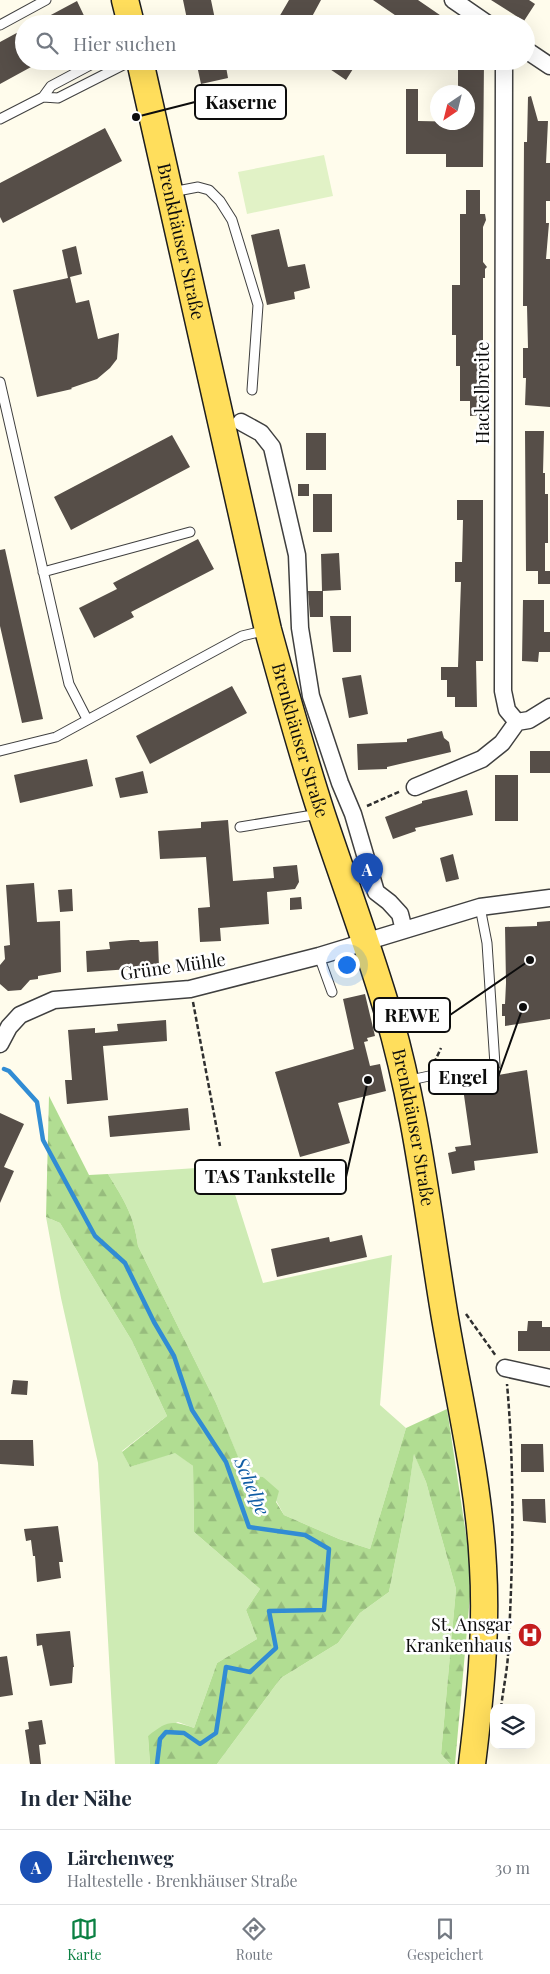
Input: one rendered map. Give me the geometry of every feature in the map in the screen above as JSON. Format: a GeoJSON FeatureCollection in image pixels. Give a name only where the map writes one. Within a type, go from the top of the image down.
{"type":"FeatureCollection","features":[{"type":"Feature","properties":{"kind":"main road"},"geometry":{"type":"LineString","coordinates":[[125,0],[129,15]]}},
{"type":"Feature","properties":{"kind":"main road","name":"Brenkhäuser Straße"},"geometry":{"type":"LineString","coordinates":[[142,70],[170,193],[231,422],[268,630],[293,721],[385,1003],[406,1082],[421,1157],[444,1313],[476,1494],[483,1564],[485,1624],[472,1764]]}},
{"type":"Feature","properties":{"kind":"street"},"geometry":{"type":"LineString","coordinates":[[453,0],[475,15]]}},
{"type":"Feature","properties":{"kind":"street"},"geometry":{"type":"LineString","coordinates":[[535,56],[550,66]]}},
{"type":"Feature","properties":{"kind":"street","name":"Hackelbreite"},"geometry":{"type":"LineString","coordinates":[[504,70],[503,691],[507,710],[517,722]]}},
{"type":"Feature","properties":{"kind":"street","name":"Brenkhäuser Straße"},"geometry":{"type":"LineString","coordinates":[[231,422],[261,433],[272,447],[296,555],[300,628],[311,696],[340,783],[353,814],[376,892],[400,914],[404,930]]}},
{"type":"Feature","properties":{"kind":"street"},"geometry":{"type":"LineString","coordinates":[[415,787],[482,758],[502,743],[517,722],[528,720],[550,707]]}},
{"type":"Feature","properties":{"kind":"street","name":"Grüne Mühle"},"geometry":{"type":"LineString","coordinates":[[0,1044],[5,1025],[20,1015],[54,1000],[190,988],[319,956],[480,908],[550,898]]}},
{"type":"Feature","properties":{"kind":"street"},"geometry":{"type":"LineString","coordinates":[[505,1368],[550,1378]]}},
{"type":"Feature","properties":{"kind":"lane"},"geometry":{"type":"LineString","coordinates":[[18,15],[46,0]]}},
{"type":"Feature","properties":{"kind":"lane"},"geometry":{"type":"LineString","coordinates":[[0,25],[15,17]]}},
{"type":"Feature","properties":{"kind":"lane"},"geometry":{"type":"LineString","coordinates":[[0,119],[43,97],[51,86],[81,70]]}},
{"type":"Feature","properties":{"kind":"lane"},"geometry":{"type":"LineString","coordinates":[[43,97],[58,98],[113,70]]}},
{"type":"Feature","properties":{"kind":"lane"},"geometry":{"type":"LineString","coordinates":[[170,193],[198,188],[209,190],[220,201],[232,220],[258,305],[252,390]]}},
{"type":"Feature","properties":{"kind":"lane"},"geometry":{"type":"LineString","coordinates":[[0,382],[69,684],[87,719]]}},
{"type":"Feature","properties":{"kind":"lane"},"geometry":{"type":"LineString","coordinates":[[43,572],[190,532]]}},
{"type":"Feature","properties":{"kind":"lane"},"geometry":{"type":"LineString","coordinates":[[0,751],[56,737],[242,636],[268,630]]}},
{"type":"Feature","properties":{"kind":"lane"},"geometry":{"type":"LineString","coordinates":[[240,827],[322,813]]}},
{"type":"Feature","properties":{"kind":"lane"},"geometry":{"type":"LineString","coordinates":[[406,1082],[429,1076],[495,1065],[487,943],[480,908]]}},
{"type":"Feature","properties":{"kind":"lane"},"geometry":{"type":"LineString","coordinates":[[319,956],[332,992]]}},
{"type":"Feature","properties":{"kind":"path"},"geometry":{"type":"LineString","coordinates":[[353,814],[375,801],[415,787]]}},
{"type":"Feature","properties":{"kind":"path"},"geometry":{"type":"LineString","coordinates":[[190,988],[220,1146]]}},
{"type":"Feature","properties":{"kind":"path"},"geometry":{"type":"LineString","coordinates":[[502,1704],[508,1656],[513,1542],[510,1414],[505,1368]]}},
{"type":"Feature","properties":{"kind":"green space"},"geometry":{"type":"Polygon","coordinates":[[[324,155],[333,196],[247,214],[238,172],[324,155]]]}},
{"type":"Feature","properties":{"kind":"green space"},"geometry":{"type":"Polygon","coordinates":[[[49,1096],[89,1175],[108,1174],[123,1200],[134,1225],[138,1246],[216,1403],[246,1476],[263,1477],[279,1491],[276,1502],[284,1515],[339,1539],[370,1549],[406,1428],[447,1409],[472,1574],[455,1764],[450,1764],[441,1754],[456,1589],[426,1482],[414,1454],[407,1502],[389,1592],[360,1613],[338,1643],[281,1678],[217,1764],[150,1764],[148,1736],[160,1727],[170,1723],[194,1728],[217,1663],[257,1639],[246,1610],[260,1589],[194,1532],[193,1466],[175,1453],[130,1467],[122,1452],[167,1416],[132,1341],[60,1223],[46,1217],[49,1096]]]}},
{"type":"Feature","properties":{"kind":"green space"},"geometry":{"type":"Polygon","coordinates":[[[226,1166],[263,1283],[392,1255],[380,1405],[406,1428],[370,1549],[339,1539],[284,1515],[263,1477],[246,1477],[216,1403],[138,1246],[128,1208],[108,1174],[226,1166]]]}},
{"type":"Feature","properties":{"kind":"green space"},"geometry":{"type":"Polygon","coordinates":[[[46,1217],[60,1223],[132,1341],[167,1416],[122,1451],[130,1467],[175,1452],[193,1466],[194,1532],[260,1589],[246,1610],[257,1639],[217,1663],[194,1728],[178,1722],[148,1736],[150,1764],[115,1764],[98,1463],[61,1298],[46,1217]]]}},
{"type":"Feature","properties":{"kind":"green space"},"geometry":{"type":"Polygon","coordinates":[[[414,1453],[426,1482],[456,1589],[441,1754],[450,1764],[217,1764],[281,1678],[338,1643],[360,1613],[389,1592],[407,1502],[414,1453]]]}},
{"type":"Feature","properties":{"kind":"building"},"geometry":{"type":"Polygon","coordinates":[[[183,0],[211,0],[214,15],[186,15],[183,0]]]}},
{"type":"Feature","properties":{"kind":"building"},"geometry":{"type":"Polygon","coordinates":[[[289,0],[321,0],[313,15],[280,15],[289,0]]]}},
{"type":"Feature","properties":{"kind":"building"},"geometry":{"type":"Polygon","coordinates":[[[373,0],[418,0],[440,15],[395,15],[373,0]]]}},
{"type":"Feature","properties":{"kind":"building"},"geometry":{"type":"Polygon","coordinates":[[[491,0],[529,0],[535,4],[528,15],[515,15],[491,0]]]}},
{"type":"Feature","properties":{"kind":"building"},"geometry":{"type":"Polygon","coordinates":[[[77,1],[84,15],[51,15],[77,1]]]}},
{"type":"Feature","properties":{"kind":"building"},"geometry":{"type":"Polygon","coordinates":[[[15,34],[15,70],[26,70],[0,84],[0,42],[15,34]]]}},
{"type":"Feature","properties":{"kind":"building"},"geometry":{"type":"Polygon","coordinates":[[[198,70],[227,70],[228,78],[201,84],[198,70]]]}},
{"type":"Feature","properties":{"kind":"building"},"geometry":{"type":"Polygon","coordinates":[[[331,70],[352,70],[346,80],[331,70]]]}},
{"type":"Feature","properties":{"kind":"building"},"geometry":{"type":"Polygon","coordinates":[[[458,70],[484,70],[483,167],[446,167],[446,154],[406,154],[406,89],[418,89],[418,121],[430,121],[430,130],[475,130],[475,85],[458,85],[458,70]]]}},
{"type":"Feature","properties":{"kind":"building"},"geometry":{"type":"Polygon","coordinates":[[[531,96],[538,121],[548,121],[546,163],[550,163],[550,201],[546,201],[546,223],[549,223],[546,259],[550,259],[550,407],[525,405],[526,378],[523,378],[523,348],[528,348],[527,306],[523,306],[524,142],[527,142],[528,97],[531,96]]]}},
{"type":"Feature","properties":{"kind":"building"},"geometry":{"type":"Polygon","coordinates":[[[105,128],[122,161],[3,223],[0,217],[0,183],[105,128]]]}},
{"type":"Feature","properties":{"kind":"building"},"geometry":{"type":"Polygon","coordinates":[[[466,190],[480,190],[480,214],[485,214],[486,220],[483,227],[483,262],[487,267],[485,269],[485,278],[483,278],[483,415],[470,416],[470,401],[460,401],[460,366],[456,366],[456,335],[452,335],[452,285],[460,285],[460,214],[466,214],[466,190]]]}},
{"type":"Feature","properties":{"kind":"building"},"geometry":{"type":"Polygon","coordinates":[[[279,229],[288,267],[305,264],[310,288],[294,292],[295,299],[267,305],[251,235],[279,229]]]}},
{"type":"Feature","properties":{"kind":"building"},"geometry":{"type":"Polygon","coordinates":[[[76,246],[82,274],[70,277],[76,303],[89,300],[98,339],[119,333],[117,359],[97,379],[72,389],[37,397],[13,290],[68,278],[62,250],[76,246]]]}},
{"type":"Feature","properties":{"kind":"building"},"geometry":{"type":"Polygon","coordinates":[[[525,431],[544,431],[543,473],[545,473],[545,494],[548,494],[548,543],[545,543],[545,571],[550,571],[550,584],[538,584],[538,571],[526,571],[525,431]]]}},
{"type":"Feature","properties":{"kind":"building"},"geometry":{"type":"Polygon","coordinates":[[[306,433],[326,433],[326,470],[306,470],[306,433]]]}},
{"type":"Feature","properties":{"kind":"building"},"geometry":{"type":"Polygon","coordinates":[[[172,435],[190,467],[71,530],[54,497],[172,435]]]}},
{"type":"Feature","properties":{"kind":"building"},"geometry":{"type":"Polygon","coordinates":[[[298,484],[309,484],[309,496],[298,496],[298,484]]]}},
{"type":"Feature","properties":{"kind":"building"},"geometry":{"type":"Polygon","coordinates":[[[313,494],[332,494],[332,532],[313,532],[313,494]]]}},
{"type":"Feature","properties":{"kind":"building"},"geometry":{"type":"Polygon","coordinates":[[[457,500],[483,500],[483,661],[476,661],[477,707],[455,707],[455,697],[447,697],[447,680],[441,680],[441,667],[458,667],[461,582],[455,582],[455,562],[462,562],[463,520],[457,520],[457,500]]]}},
{"type":"Feature","properties":{"kind":"building"},"geometry":{"type":"Polygon","coordinates":[[[198,539],[214,569],[131,612],[134,617],[94,638],[79,608],[117,589],[113,583],[198,539]]]}},
{"type":"Feature","properties":{"kind":"building"},"geometry":{"type":"Polygon","coordinates":[[[5,549],[43,719],[22,723],[0,626],[0,550],[5,549]]]}},
{"type":"Feature","properties":{"kind":"building"},"geometry":{"type":"Polygon","coordinates":[[[339,553],[341,590],[323,591],[323,617],[310,617],[308,591],[322,591],[321,554],[339,553]]]}},
{"type":"Feature","properties":{"kind":"building"},"geometry":{"type":"Polygon","coordinates":[[[523,600],[544,600],[544,632],[550,632],[550,652],[539,652],[538,662],[522,661],[523,600]]]}},
{"type":"Feature","properties":{"kind":"building"},"geometry":{"type":"Polygon","coordinates":[[[330,616],[351,616],[351,652],[333,652],[330,616]]]}},
{"type":"Feature","properties":{"kind":"building"},"geometry":{"type":"Polygon","coordinates":[[[361,675],[368,714],[349,718],[342,678],[361,675]]]}},
{"type":"Feature","properties":{"kind":"building"},"geometry":{"type":"Polygon","coordinates":[[[232,686],[247,713],[150,764],[136,736],[232,686]]]}},
{"type":"Feature","properties":{"kind":"building"},"geometry":{"type":"Polygon","coordinates":[[[442,731],[444,738],[449,742],[451,752],[387,767],[387,769],[358,770],[357,744],[407,742],[407,739],[442,731]]]}},
{"type":"Feature","properties":{"kind":"building"},"geometry":{"type":"Polygon","coordinates":[[[530,751],[550,751],[550,773],[530,773],[530,751]]]}},
{"type":"Feature","properties":{"kind":"building"},"geometry":{"type":"Polygon","coordinates":[[[87,759],[93,786],[20,803],[14,775],[87,759]]]}},
{"type":"Feature","properties":{"kind":"building"},"geometry":{"type":"Polygon","coordinates":[[[143,771],[148,793],[120,798],[115,778],[143,771]]]}},
{"type":"Feature","properties":{"kind":"building"},"geometry":{"type":"Polygon","coordinates":[[[495,775],[518,775],[518,821],[495,821],[495,775]]]}},
{"type":"Feature","properties":{"kind":"building"},"geometry":{"type":"Polygon","coordinates":[[[467,790],[473,815],[415,828],[416,831],[393,839],[385,817],[422,803],[422,801],[467,790]]]}},
{"type":"Feature","properties":{"kind":"building"},"geometry":{"type":"Polygon","coordinates":[[[228,820],[233,881],[274,878],[273,867],[297,865],[299,882],[295,889],[267,892],[269,924],[220,928],[221,941],[200,942],[198,908],[210,907],[206,857],[160,859],[158,831],[201,828],[201,822],[228,820]]]}},
{"type":"Feature","properties":{"kind":"building"},"geometry":{"type":"Polygon","coordinates":[[[453,854],[459,879],[446,882],[440,858],[453,854]]]}},
{"type":"Feature","properties":{"kind":"building"},"geometry":{"type":"Polygon","coordinates":[[[34,883],[37,922],[60,921],[61,972],[38,976],[38,979],[30,980],[21,990],[8,991],[0,984],[0,965],[5,959],[4,946],[10,945],[6,885],[34,883]]]}},
{"type":"Feature","properties":{"kind":"building"},"geometry":{"type":"Polygon","coordinates":[[[72,889],[73,911],[60,912],[58,890],[72,889]]]}},
{"type":"Feature","properties":{"kind":"building"},"geometry":{"type":"Polygon","coordinates":[[[301,897],[302,909],[290,910],[290,898],[301,897]]]}},
{"type":"Feature","properties":{"kind":"building"},"geometry":{"type":"Polygon","coordinates":[[[550,921],[550,1019],[505,1026],[505,1016],[502,1016],[502,1004],[505,1004],[506,983],[505,927],[537,926],[537,922],[550,921]]]}},
{"type":"Feature","properties":{"kind":"building"},"geometry":{"type":"Polygon","coordinates":[[[139,940],[140,942],[158,941],[159,967],[87,972],[86,951],[110,949],[109,942],[139,940]]]}},
{"type":"Feature","properties":{"kind":"building"},"geometry":{"type":"Polygon","coordinates":[[[365,994],[375,1036],[367,1038],[368,1041],[364,1042],[370,1066],[380,1064],[386,1091],[338,1103],[350,1143],[300,1157],[275,1072],[354,1049],[343,999],[365,994]]]}},
{"type":"Feature","properties":{"kind":"building"},"geometry":{"type":"Polygon","coordinates":[[[166,1020],[167,1041],[103,1046],[108,1100],[67,1104],[65,1080],[72,1080],[68,1030],[95,1028],[95,1033],[118,1031],[117,1024],[166,1020]]]}},
{"type":"Feature","properties":{"kind":"building"},"geometry":{"type":"Polygon","coordinates":[[[527,1070],[538,1153],[474,1161],[475,1170],[452,1174],[448,1153],[456,1151],[455,1147],[471,1145],[462,1081],[527,1070]]]}},
{"type":"Feature","properties":{"kind":"building"},"geometry":{"type":"Polygon","coordinates":[[[188,1108],[190,1130],[110,1137],[108,1116],[188,1108]]]}},
{"type":"Feature","properties":{"kind":"building"},"geometry":{"type":"Polygon","coordinates":[[[0,1113],[24,1124],[4,1167],[14,1171],[0,1203],[0,1113]]]}},
{"type":"Feature","properties":{"kind":"building"},"geometry":{"type":"Polygon","coordinates":[[[362,1235],[367,1257],[277,1277],[271,1249],[329,1237],[330,1242],[362,1235]]]}},
{"type":"Feature","properties":{"kind":"building"},"geometry":{"type":"Polygon","coordinates":[[[528,1321],[542,1321],[542,1327],[550,1327],[550,1351],[518,1351],[518,1331],[527,1331],[528,1321]]]}},
{"type":"Feature","properties":{"kind":"building"},"geometry":{"type":"Polygon","coordinates":[[[13,1380],[28,1381],[27,1395],[11,1394],[13,1380]]]}},
{"type":"Feature","properties":{"kind":"building"},"geometry":{"type":"Polygon","coordinates":[[[0,1440],[33,1440],[34,1466],[0,1464],[0,1440]]]}},
{"type":"Feature","properties":{"kind":"building"},"geometry":{"type":"Polygon","coordinates":[[[521,1444],[543,1444],[544,1472],[521,1472],[521,1444]]]}},
{"type":"Feature","properties":{"kind":"building"},"geometry":{"type":"Polygon","coordinates":[[[522,1499],[545,1499],[546,1523],[523,1521],[522,1499]]]}},
{"type":"Feature","properties":{"kind":"building"},"geometry":{"type":"Polygon","coordinates":[[[58,1526],[63,1562],[59,1562],[61,1578],[37,1582],[35,1556],[33,1556],[31,1540],[26,1541],[24,1529],[58,1526]]]}},
{"type":"Feature","properties":{"kind":"building"},"geometry":{"type":"Polygon","coordinates":[[[70,1631],[74,1667],[72,1683],[50,1686],[42,1645],[37,1646],[36,1634],[70,1631]]]}},
{"type":"Feature","properties":{"kind":"building"},"geometry":{"type":"Polygon","coordinates":[[[7,1656],[13,1695],[0,1697],[0,1657],[7,1656]]]}},
{"type":"Feature","properties":{"kind":"building"},"geometry":{"type":"Polygon","coordinates":[[[42,1720],[46,1744],[39,1745],[41,1764],[30,1764],[25,1730],[29,1729],[28,1722],[42,1720]]]}},
{"type":"Feature","properties":{"kind":"waterway","name":"Schelpe"},"geometry":{"type":"LineString","coordinates":[[4,1069],[9,1071],[37,1102],[43,1140],[95,1236],[125,1263],[154,1322],[174,1356],[192,1410],[226,1462],[249,1527],[305,1535],[329,1549],[324,1610],[269,1611],[276,1648],[250,1672],[226,1667],[216,1733],[200,1744],[184,1733],[166,1732],[160,1739],[157,1764]]}},
{"type":"Feature","properties":{"kind":"place","name":"Kaserne"},"geometry":{"type":"Point","coordinates":[136,117]}},
{"type":"Feature","properties":{"kind":"place","name":"Lärchenweg"},"geometry":{"type":"Point","coordinates":[367,894]}},
{"type":"Feature","properties":{"kind":"place","name":"REWE"},"geometry":{"type":"Point","coordinates":[530,960]}},
{"type":"Feature","properties":{"kind":"place","name":"Engel"},"geometry":{"type":"Point","coordinates":[523,1007]}},
{"type":"Feature","properties":{"kind":"place","name":"TAS Tankstelle"},"geometry":{"type":"Point","coordinates":[368,1080]}},
{"type":"Feature","properties":{"kind":"place","name":"St. Ansgar Krankenhaus"},"geometry":{"type":"Point","coordinates":[530,1635]}}]}
